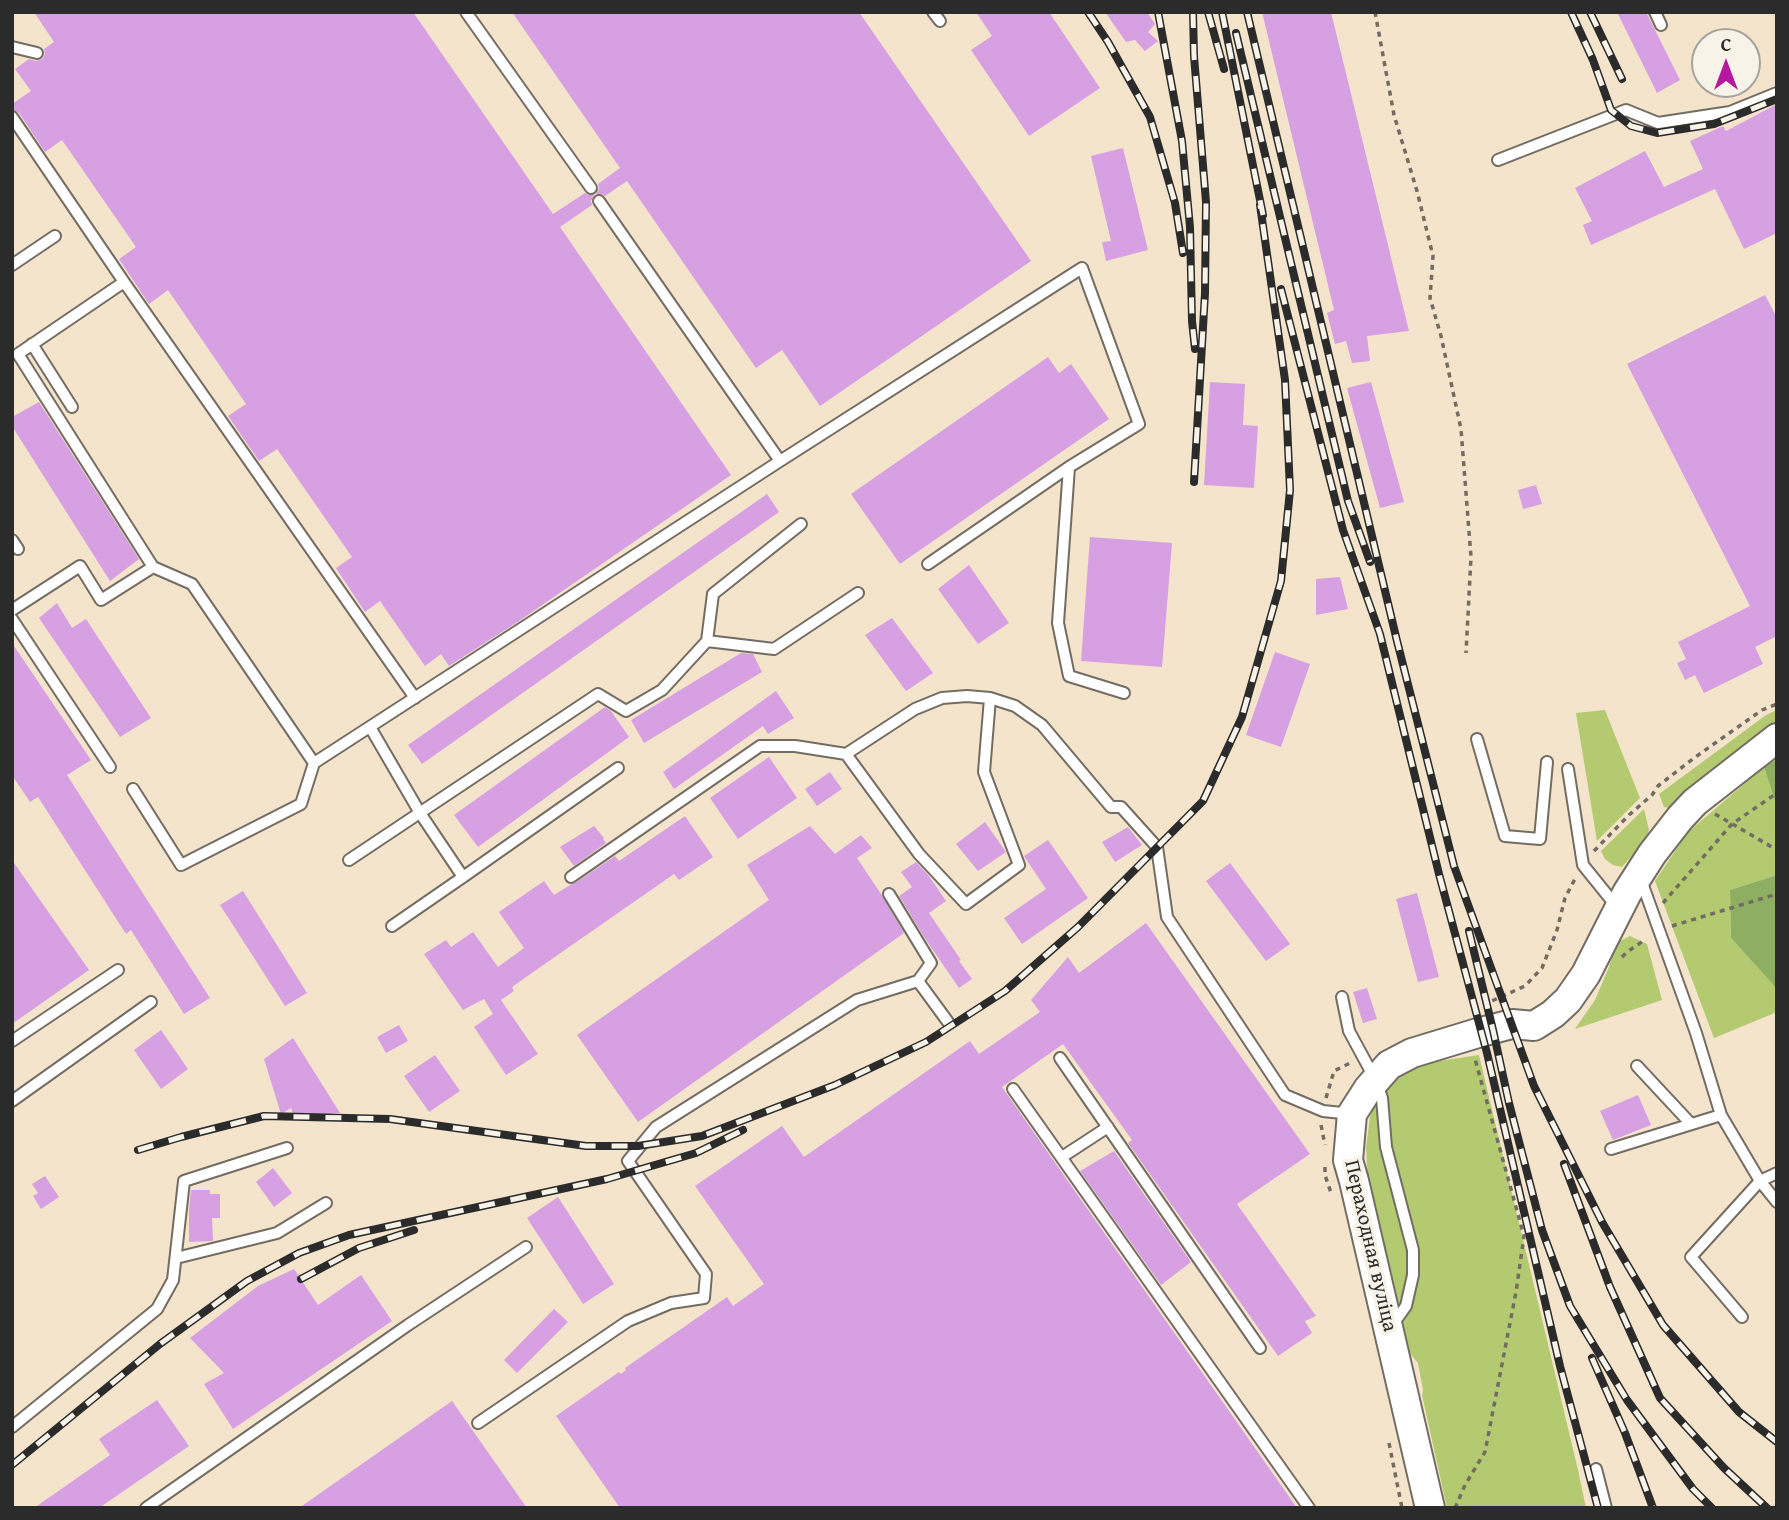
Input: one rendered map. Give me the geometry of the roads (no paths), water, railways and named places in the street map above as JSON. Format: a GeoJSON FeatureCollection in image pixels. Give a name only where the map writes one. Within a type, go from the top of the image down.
{"type":"FeatureCollection","features":[{"type":"Feature","properties":{"kind":"street","name":"Пераходная вуліца"},"geometry":{"type":"LineString","coordinates":[[1430,1508],[1348,1160],[1352,1114],[1369,1068],[1388,1065],[1412,1054],[1511,1024],[1534,1026],[1553,1014],[1568,1000],[1586,974],[1639,874],[1679,818],[1695,802],[1777,738]]}},
{"type":"Feature","properties":{"kind":"lane"},"geometry":{"type":"LineString","coordinates":[[466,12],[591,188]]}},
{"type":"Feature","properties":{"kind":"lane"},"geometry":{"type":"LineString","coordinates":[[1654,12],[1661,24]]}},
{"type":"Feature","properties":{"kind":"lane"},"geometry":{"type":"LineString","coordinates":[[12,47],[37,54]]}},
{"type":"Feature","properties":{"kind":"lane"},"geometry":{"type":"LineString","coordinates":[[1498,160],[1626,110],[1658,123],[1730,112],[1777,93]]}},
{"type":"Feature","properties":{"kind":"lane"},"geometry":{"type":"LineString","coordinates":[[12,117],[415,698]]}},
{"type":"Feature","properties":{"kind":"lane"},"geometry":{"type":"LineString","coordinates":[[599,201],[780,461]]}},
{"type":"Feature","properties":{"kind":"lane"},"geometry":{"type":"LineString","coordinates":[[66,221],[78,214]]}},
{"type":"Feature","properties":{"kind":"lane"},"geometry":{"type":"LineString","coordinates":[[12,265],[55,236]]}},
{"type":"Feature","properties":{"kind":"lane"},"geometry":{"type":"LineString","coordinates":[[133,789],[181,865],[301,804],[314,763],[1082,268],[1139,424],[1069,467],[928,564]]}},
{"type":"Feature","properties":{"kind":"lane"},"geometry":{"type":"LineString","coordinates":[[124,282],[15,356],[153,567],[191,584],[314,763]]}},
{"type":"Feature","properties":{"kind":"lane"},"geometry":{"type":"LineString","coordinates":[[32,345],[72,407]]}},
{"type":"Feature","properties":{"kind":"lane"},"geometry":{"type":"LineString","coordinates":[[1069,467],[1058,623],[1069,676],[1124,692]]}},
{"type":"Feature","properties":{"kind":"lane"},"geometry":{"type":"LineString","coordinates":[[349,860],[598,694],[626,711],[662,690],[707,640],[713,594],[800,524]]}},
{"type":"Feature","properties":{"kind":"lane"},"geometry":{"type":"LineString","coordinates":[[12,610],[80,566],[101,600],[153,567]]}},
{"type":"Feature","properties":{"kind":"lane"},"geometry":{"type":"LineString","coordinates":[[707,640],[775,649],[858,593]]}},
{"type":"Feature","properties":{"kind":"lane"},"geometry":{"type":"LineString","coordinates":[[12,620],[110,768]]}},
{"type":"Feature","properties":{"kind":"lane"},"geometry":{"type":"LineString","coordinates":[[572,877],[760,746],[795,746],[846,754],[915,709],[942,698],[990,698],[1015,706],[1042,725],[1111,807],[1121,807],[1157,846],[1167,917],[1285,1095],[1323,1111],[1352,1114]]}},
{"type":"Feature","properties":{"kind":"lane"},"geometry":{"type":"LineString","coordinates":[[846,754],[919,854],[966,904],[1019,865],[984,772],[990,698]]}},
{"type":"Feature","properties":{"kind":"lane"},"geometry":{"type":"LineString","coordinates":[[370,727],[420,813],[463,877]]}},
{"type":"Feature","properties":{"kind":"lane"},"geometry":{"type":"LineString","coordinates":[[1477,739],[1505,836],[1540,839],[1547,762]]}},
{"type":"Feature","properties":{"kind":"lane"},"geometry":{"type":"LineString","coordinates":[[392,926],[618,768]]}},
{"type":"Feature","properties":{"kind":"lane"},"geometry":{"type":"LineString","coordinates":[[1568,769],[1583,865],[1619,909]]}},
{"type":"Feature","properties":{"kind":"lane"},"geometry":{"type":"LineString","coordinates":[[1639,874],[1696,1033],[1721,1115],[1760,1181],[1777,1202]]}},
{"type":"Feature","properties":{"kind":"lane"},"geometry":{"type":"LineString","coordinates":[[478,1423],[628,1321],[671,1303],[704,1298],[706,1274],[628,1161],[656,1128],[858,1000],[918,981],[931,963],[889,894]]}},
{"type":"Feature","properties":{"kind":"lane"},"geometry":{"type":"LineString","coordinates":[[12,1041],[118,970]]}},
{"type":"Feature","properties":{"kind":"lane"},"geometry":{"type":"LineString","coordinates":[[918,981],[948,1022]]}},
{"type":"Feature","properties":{"kind":"lane"},"geometry":{"type":"LineString","coordinates":[[1342,997],[1349,1031],[1382,1098],[1386,1147],[1413,1250],[1412,1275],[1406,1306],[1389,1330]]}},
{"type":"Feature","properties":{"kind":"lane"},"geometry":{"type":"LineString","coordinates":[[12,1101],[151,1002]]}},
{"type":"Feature","properties":{"kind":"lane"},"geometry":{"type":"LineString","coordinates":[[1060,1058],[1260,1348]]}},
{"type":"Feature","properties":{"kind":"lane"},"geometry":{"type":"LineString","coordinates":[[1637,1066],[1691,1124]]}},
{"type":"Feature","properties":{"kind":"lane"},"geometry":{"type":"LineString","coordinates":[[1013,1089],[1309,1508]]}},
{"type":"Feature","properties":{"kind":"lane"},"geometry":{"type":"LineString","coordinates":[[1611,1149],[1721,1115]]}},
{"type":"Feature","properties":{"kind":"lane"},"geometry":{"type":"LineString","coordinates":[[1062,1157],[1108,1126]]}},
{"type":"Feature","properties":{"kind":"lane"},"geometry":{"type":"LineString","coordinates":[[12,1427],[157,1309],[173,1280],[184,1181],[287,1148]]}},
{"type":"Feature","properties":{"kind":"lane"},"geometry":{"type":"LineString","coordinates":[[1742,1317],[1691,1257],[1760,1181],[1777,1173]]}},
{"type":"Feature","properties":{"kind":"lane"},"geometry":{"type":"LineString","coordinates":[[176,1258],[276,1233],[326,1203]]}},
{"type":"Feature","properties":{"kind":"lane"},"geometry":{"type":"LineString","coordinates":[[146,1508],[408,1325],[526,1247]]}},
{"type":"Feature","properties":{"kind":"lane"},"geometry":{"type":"LineString","coordinates":[[1596,1469],[1606,1508]]}},
{"type":"Feature","properties":{"kind":"railway"},"geometry":{"type":"LineString","coordinates":[[1088,12],[1150,117],[1175,203],[1183,253]]}},
{"type":"Feature","properties":{"kind":"railway"},"geometry":{"type":"LineString","coordinates":[[1158,12],[1182,141],[1190,227],[1195,349]]}},
{"type":"Feature","properties":{"kind":"railway"},"geometry":{"type":"LineString","coordinates":[[1193,12],[1206,202],[1205,293],[1194,482]]}},
{"type":"Feature","properties":{"kind":"railway"},"geometry":{"type":"LineString","coordinates":[[1208,12],[1224,69]]}},
{"type":"Feature","properties":{"kind":"railway"},"geometry":{"type":"LineString","coordinates":[[1222,12],[1263,215]]}},
{"type":"Feature","properties":{"kind":"railway"},"geometry":{"type":"LineString","coordinates":[[1247,12],[1397,641],[1454,866],[1534,1086],[1602,1222],[1663,1325],[1739,1412],[1777,1442]]}},
{"type":"Feature","properties":{"kind":"railway"},"geometry":{"type":"LineString","coordinates":[[1571,12],[1593,60],[1611,110],[1631,126],[1657,133],[1714,124],[1777,99]]}},
{"type":"Feature","properties":{"kind":"railway"},"geometry":{"type":"LineString","coordinates":[[1590,12],[1622,79]]}},
{"type":"Feature","properties":{"kind":"railway"},"geometry":{"type":"LineString","coordinates":[[1236,33],[1348,501],[1370,562]]}},
{"type":"Feature","properties":{"kind":"railway"},"geometry":{"type":"LineString","coordinates":[[138,1150],[264,1116],[390,1119],[586,1146],[638,1146],[702,1136],[835,1085],[926,1042],[1005,991],[1078,927],[1203,801],[1242,717],[1281,581],[1290,490],[1285,380],[1260,205]]}},
{"type":"Feature","properties":{"kind":"railway"},"geometry":{"type":"LineString","coordinates":[[1281,289],[1343,530],[1380,634],[1439,874],[1487,1053],[1560,1366],[1598,1508]]}},
{"type":"Feature","properties":{"kind":"railway"},"geometry":{"type":"LineString","coordinates":[[1469,931],[1542,1230],[1570,1306],[1627,1400],[1693,1489],[1712,1508]]}},
{"type":"Feature","properties":{"kind":"railway"},"geometry":{"type":"LineString","coordinates":[[12,1465],[160,1344],[247,1281],[299,1253],[349,1235],[607,1179],[696,1153],[743,1130]]}},
{"type":"Feature","properties":{"kind":"railway"},"geometry":{"type":"LineString","coordinates":[[1564,1164],[1610,1287],[1660,1398],[1724,1468],[1767,1508]]}},
{"type":"Feature","properties":{"kind":"railway"},"geometry":{"type":"LineString","coordinates":[[301,1279],[359,1248],[414,1230]]}},
{"type":"Feature","properties":{"kind":"railway"},"geometry":{"type":"LineString","coordinates":[[1592,1358],[1625,1433],[1653,1508]]}}]}
